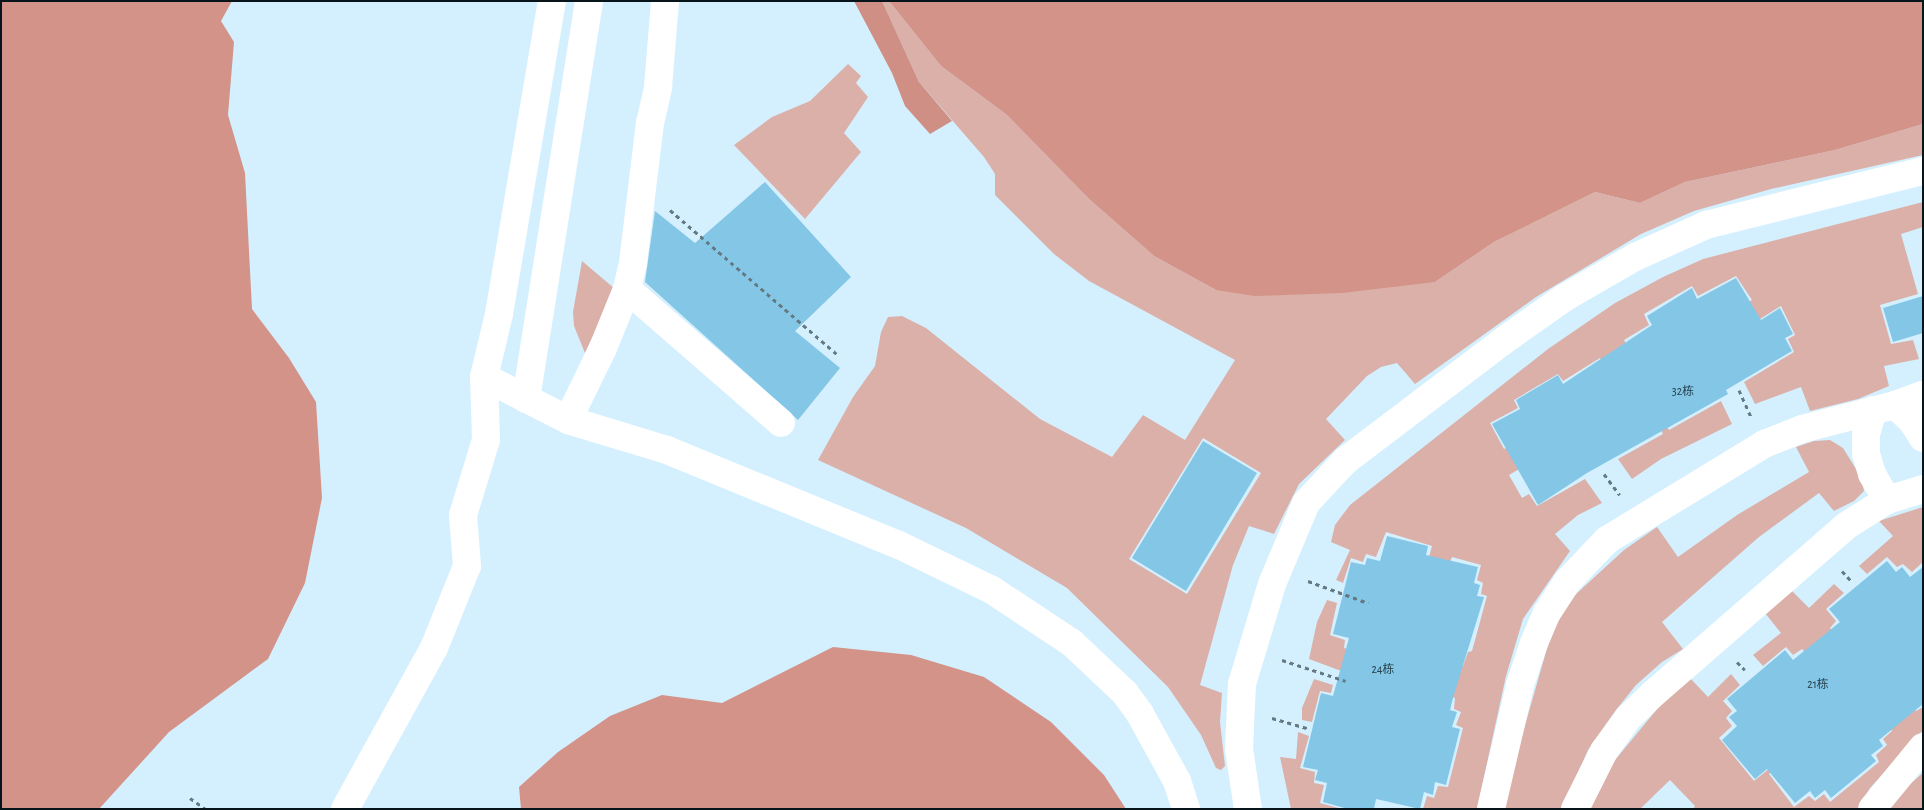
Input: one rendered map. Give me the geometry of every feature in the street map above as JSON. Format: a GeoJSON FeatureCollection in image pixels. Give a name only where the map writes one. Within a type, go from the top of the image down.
{"type":"FeatureCollection","features":[{"type":"Feature","properties":{"kind":"street"},"geometry":{"type":"LineString","coordinates":[[344,809],[430,656],[466,566],[463,515],[486,440],[484,378],[499,314],[552,1]]}},
{"type":"Feature","properties":{"kind":"street"},"geometry":{"type":"LineString","coordinates":[[526,399],[589,1]]}},
{"type":"Feature","properties":{"kind":"street"},"geometry":{"type":"LineString","coordinates":[[568,420],[628,289],[642,198],[650,123],[658,87],[665,1]]}},
{"type":"Feature","properties":{"kind":"street"},"geometry":{"type":"LineString","coordinates":[[1248,809],[1239,749],[1242,684],[1272,584],[1290,538],[1306,502],[1329,477],[1377,435],[1503,341],[1564,298],[1635,257],[1706,225],[1923,172]]}},
{"type":"Feature","properties":{"kind":"street"},"geometry":{"type":"LineString","coordinates":[[628,289],[781,422]]}},
{"type":"Feature","properties":{"kind":"street"},"geometry":{"type":"LineString","coordinates":[[484,378],[568,420],[701,464],[899,545],[992,590],[1072,643],[1125,693],[1140,714],[1177,781],[1186,809]]}},
{"type":"Feature","properties":{"kind":"street"},"geometry":{"type":"LineString","coordinates":[[1491,809],[1520,685],[1534,643],[1547,613],[1582,565],[1607,540],[1764,444],[1802,429],[1884,408],[1923,395]]}},
{"type":"Feature","properties":{"kind":"street"},"geometry":{"type":"LineString","coordinates":[[1884,408],[1912,421],[1923,438]]}},
{"type":"Feature","properties":{"kind":"street"},"geometry":{"type":"LineString","coordinates":[[1884,408],[1866,435],[1866,454],[1872,474],[1887,500]]}},
{"type":"Feature","properties":{"kind":"street"},"geometry":{"type":"LineString","coordinates":[[1575,809],[1604,751],[1628,718],[1846,526],[1887,500],[1923,489]]}},
{"type":"Feature","properties":{"kind":"street"},"geometry":{"type":"LineString","coordinates":[[1872,809],[1923,747]]}},
{"type":"Feature","properties":{"kind":"path"},"geometry":{"type":"LineString","coordinates":[[642,198],[660,202],[838,355]]}},
{"type":"Feature","properties":{"kind":"path"},"geometry":{"type":"LineString","coordinates":[[1303,579],[1368,604]]}},
{"type":"Feature","properties":{"kind":"path"},"geometry":{"type":"LineString","coordinates":[[1278,659],[1346,681]]}},
{"type":"Feature","properties":{"kind":"path"},"geometry":{"type":"LineString","coordinates":[[1268,717],[1308,728]]}},
{"type":"Feature","properties":{"kind":"path"},"geometry":{"type":"LineString","coordinates":[[190,798],[206,809]]}},
{"type":"Feature","properties":{"kind":"shaded area"},"geometry":{"type":"Polygon","coordinates":[[[1,1],[232,1],[221,21],[234,42],[228,115],[245,173],[252,309],[289,358],[316,402],[322,498],[305,583],[268,659],[169,732],[99,809],[1,809],[1,1]]]}},
{"type":"Feature","properties":{"kind":"shaded area"},"geometry":{"type":"Polygon","coordinates":[[[854,1],[882,1],[919,82],[952,121],[930,134],[905,106],[892,73],[854,1]]]}},
{"type":"Feature","properties":{"kind":"shaded area"},"geometry":{"type":"Polygon","coordinates":[[[882,1],[889,1],[941,66],[1007,115],[1088,198],[1154,256],[1216,290],[1435,282],[1494,242],[1595,192],[1640,203],[1685,182],[1835,150],[1923,124],[1923,155],[1771,189],[1694,211],[1641,234],[1536,297],[1415,384],[1397,363],[1381,367],[1367,376],[1326,419],[1345,440],[1299,484],[1274,534],[1249,526],[1233,565],[1200,685],[1222,693],[1220,722],[1225,766],[1221,770],[1216,768],[1201,735],[1168,687],[1067,588],[966,528],[818,460],[853,397],[875,366],[881,332],[888,317],[902,316],[926,328],[1040,419],[1112,457],[1143,415],[1185,440],[1235,360],[1089,281],[1054,254],[995,195],[995,174],[984,157],[919,82],[882,1]],[[1203,438],[1129,559],[1187,594],[1261,473],[1203,438]]]}},
{"type":"Feature","properties":{"kind":"shaded area"},"geometry":{"type":"Polygon","coordinates":[[[889,1],[1923,1],[1923,124],[1835,150],[1685,182],[1640,203],[1595,192],[1494,242],[1435,282],[1342,293],[1255,296],[1216,290],[1154,256],[1088,198],[1007,115],[941,66],[889,1]]]}},
{"type":"Feature","properties":{"kind":"shaded area"},"geometry":{"type":"Polygon","coordinates":[[[848,64],[861,76],[856,83],[868,97],[844,133],[861,152],[805,219],[734,145],[772,117],[810,101],[848,64]]]}},
{"type":"Feature","properties":{"kind":"shaded area"},"geometry":{"type":"Polygon","coordinates":[[[1923,202],[1923,227],[1901,234],[1918,294],[1880,305],[1891,344],[1913,340],[1919,359],[1884,366],[1889,386],[1858,399],[1810,411],[1801,387],[1755,404],[1744,382],[1794,352],[1788,339],[1795,335],[1781,306],[1736,334],[1740,307],[1752,300],[1736,276],[1698,296],[1692,286],[1644,314],[1649,325],[1624,340],[1639,365],[1614,384],[1600,358],[1563,381],[1558,374],[1514,400],[1518,408],[1490,423],[1504,449],[1515,443],[1533,461],[1509,475],[1522,498],[1529,494],[1537,506],[1585,479],[1602,503],[1578,515],[1555,534],[1570,551],[1523,619],[1506,676],[1477,809],[1423,809],[1427,796],[1434,798],[1438,786],[1448,787],[1463,728],[1456,725],[1461,712],[1454,709],[1455,698],[1420,688],[1463,666],[1468,652],[1472,651],[1487,596],[1481,594],[1483,583],[1477,580],[1481,565],[1452,557],[1447,569],[1427,564],[1432,546],[1386,532],[1376,557],[1366,554],[1363,562],[1351,558],[1343,583],[1336,580],[1350,550],[1331,542],[1335,525],[1350,505],[1548,349],[1615,303],[1663,277],[1703,259],[1923,202]]]}},
{"type":"Feature","properties":{"kind":"shaded area"},"geometry":{"type":"Polygon","coordinates":[[[582,261],[615,289],[585,353],[574,326],[573,312],[582,261]]]}},
{"type":"Feature","properties":{"kind":"shaded area"},"geometry":{"type":"Polygon","coordinates":[[[1721,401],[1732,424],[1661,459],[1632,479],[1618,459],[1663,434],[1656,420],[1661,417],[1669,430],[1721,401]]]}},
{"type":"Feature","properties":{"kind":"shaded area"},"geometry":{"type":"Polygon","coordinates":[[[1830,440],[1843,448],[1861,477],[1864,491],[1854,501],[1834,511],[1819,493],[1759,537],[1662,622],[1683,649],[1662,662],[1636,685],[1616,710],[1588,750],[1562,809],[1501,809],[1548,645],[1559,618],[1575,595],[1624,550],[1657,527],[1678,557],[1737,515],[1809,472],[1796,447],[1814,441],[1830,440]]]}},
{"type":"Feature","properties":{"kind":"shaded area"},"geometry":{"type":"Polygon","coordinates":[[[1923,507],[1923,562],[1912,572],[1903,564],[1897,567],[1887,557],[1867,574],[1859,566],[1893,536],[1879,521],[1923,507]]]}},
{"type":"Feature","properties":{"kind":"shaded area"},"geometry":{"type":"Polygon","coordinates":[[[1834,584],[1844,593],[1826,609],[1836,621],[1830,628],[1838,638],[1812,660],[1802,649],[1793,655],[1786,647],[1763,666],[1753,655],[1781,633],[1765,613],[1790,589],[1809,608],[1834,584]]]}},
{"type":"Feature","properties":{"kind":"shaded area"},"geometry":{"type":"Polygon","coordinates":[[[1327,600],[1337,603],[1330,635],[1345,640],[1344,648],[1358,652],[1352,675],[1309,659],[1317,622],[1327,600]]]}},
{"type":"Feature","properties":{"kind":"shaded area"},"geometry":{"type":"Polygon","coordinates":[[[833,647],[911,655],[984,677],[1051,722],[1104,775],[1126,809],[521,809],[519,787],[558,752],[610,716],[662,695],[722,703],[833,647]]]}},
{"type":"Feature","properties":{"kind":"shaded area"},"geometry":{"type":"Polygon","coordinates":[[[1731,674],[1740,685],[1723,701],[1732,711],[1726,718],[1732,726],[1719,738],[1754,781],[1781,759],[1783,761],[1769,774],[1794,807],[1809,796],[1815,801],[1824,794],[1830,802],[1879,762],[1876,755],[1887,745],[1883,739],[1892,731],[1868,701],[1913,708],[1916,711],[1923,707],[1923,730],[1870,788],[1858,809],[1693,809],[1695,806],[1670,780],[1640,809],[1587,809],[1615,760],[1663,702],[1690,678],[1708,697],[1731,674]]]}},
{"type":"Feature","properties":{"kind":"shaded area"},"geometry":{"type":"Polygon","coordinates":[[[1314,679],[1333,685],[1331,693],[1320,691],[1312,722],[1302,720],[1302,708],[1314,679]]]}},
{"type":"Feature","properties":{"kind":"shaded area"},"geometry":{"type":"Polygon","coordinates":[[[1298,732],[1309,736],[1300,768],[1315,772],[1314,783],[1324,785],[1320,803],[1342,809],[1291,809],[1280,757],[1296,759],[1298,732]]]}},
{"type":"Feature","properties":{"kind":"shaded area"},"geometry":{"type":"Polygon","coordinates":[[[1923,773],[1923,809],[1887,809],[1910,784],[1923,773]]]}},
{"type":"Feature","properties":{"kind":"building"},"geometry":{"type":"Polygon","coordinates":[[[765,182],[851,277],[795,331],[840,368],[798,420],[645,282],[655,211],[695,243],[765,182]]]}},
{"type":"Feature","properties":{"kind":"building"},"geometry":{"type":"Polygon","coordinates":[[[1736,278],[1761,320],[1780,308],[1793,334],[1785,338],[1792,351],[1726,390],[1728,394],[1587,473],[1538,505],[1492,424],[1520,409],[1516,400],[1558,375],[1563,384],[1652,325],[1647,316],[1692,288],[1697,299],[1736,278]]]}},
{"type":"Feature","properties":{"kind":"building"},"geometry":{"type":"Polygon","coordinates":[[[1923,296],[1923,333],[1893,342],[1883,308],[1923,296]]]}},
{"type":"Feature","properties":{"kind":"building"},"geometry":{"type":"Polygon","coordinates":[[[1203,441],[1257,473],[1186,591],[1132,558],[1203,441]]]}},
{"type":"Feature","properties":{"kind":"building"},"geometry":{"type":"Polygon","coordinates":[[[1387,536],[1428,546],[1426,555],[1478,567],[1474,583],[1480,585],[1477,596],[1484,597],[1450,710],[1457,712],[1452,727],[1460,729],[1446,785],[1435,782],[1433,795],[1424,792],[1420,809],[1376,799],[1374,809],[1348,809],[1323,802],[1327,783],[1315,780],[1318,770],[1303,767],[1321,693],[1333,696],[1349,638],[1333,634],[1351,562],[1365,565],[1367,558],[1380,561],[1387,536]]]}},
{"type":"Feature","properties":{"kind":"building"},"geometry":{"type":"Polygon","coordinates":[[[1887,561],[1896,572],[1902,567],[1910,577],[1923,567],[1923,704],[1879,740],[1883,746],[1871,755],[1876,761],[1831,798],[1825,790],[1815,798],[1810,791],[1795,803],[1767,769],[1755,779],[1722,740],[1737,726],[1729,717],[1737,711],[1727,699],[1785,650],[1793,660],[1840,622],[1829,609],[1887,561]]]}}]}
